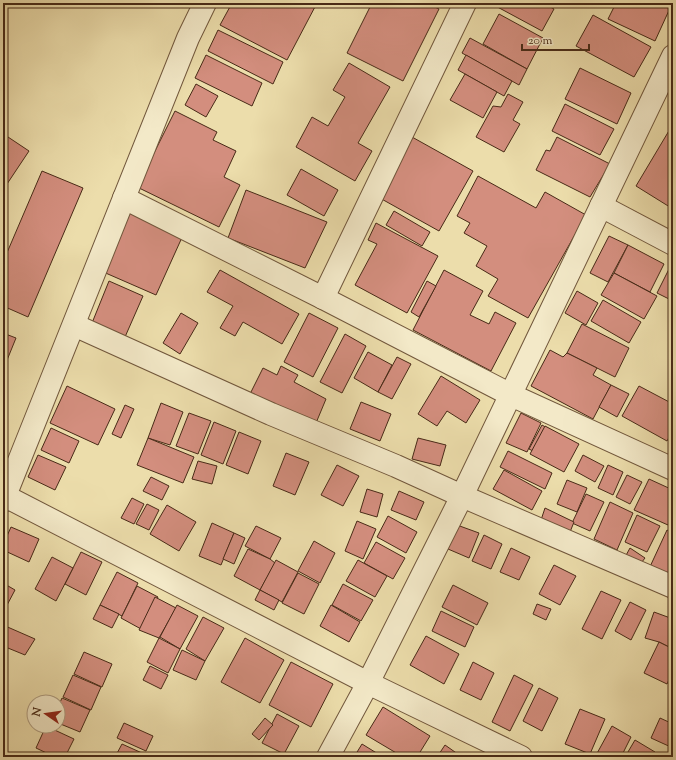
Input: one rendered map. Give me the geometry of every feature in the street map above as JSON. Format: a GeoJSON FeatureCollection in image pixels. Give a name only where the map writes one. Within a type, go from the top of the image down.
{"type":"FeatureCollection","features":[{"type":"Feature","properties":{"kind":"street"},"geometry":{"type":"LineString","coordinates":[[204,3],[188,38],[4,498],[368,683],[521,757]]}},
{"type":"Feature","properties":{"kind":"street"},"geometry":{"type":"LineString","coordinates":[[323,298],[465,3]]}},
{"type":"Feature","properties":{"kind":"street"},"geometry":{"type":"LineString","coordinates":[[328,757],[368,683],[462,496],[673,56]]}},
{"type":"Feature","properties":{"kind":"street"},"geometry":{"type":"LineString","coordinates":[[124,198],[511,395],[673,469]]}},
{"type":"Feature","properties":{"kind":"street"},"geometry":{"type":"LineString","coordinates":[[601,206],[673,244]]}},
{"type":"Feature","properties":{"kind":"street"},"geometry":{"type":"LineString","coordinates":[[74,325],[271,414],[396,466],[673,587]]}},
{"type":"Feature","properties":{"kind":"building"},"geometry":{"type":"Polygon","coordinates":[[[232,3],[317,3],[287,60],[220,25],[232,3]]]}},
{"type":"Feature","properties":{"kind":"building"},"geometry":{"type":"Polygon","coordinates":[[[372,3],[432,3],[431,5],[439,9],[403,81],[347,53],[372,3]]]}},
{"type":"Feature","properties":{"kind":"building"},"geometry":{"type":"Polygon","coordinates":[[[490,3],[543,3],[554,9],[542,31],[490,3]]]}},
{"type":"Feature","properties":{"kind":"building"},"geometry":{"type":"Polygon","coordinates":[[[616,3],[664,3],[671,6],[655,41],[608,19],[616,3]]]}},
{"type":"Feature","properties":{"kind":"building"},"geometry":{"type":"Polygon","coordinates":[[[499,14],[543,38],[527,69],[483,44],[499,14]]]}},
{"type":"Feature","properties":{"kind":"building"},"geometry":{"type":"Polygon","coordinates":[[[593,15],[651,47],[634,77],[576,46],[593,15]]]}},
{"type":"Feature","properties":{"kind":"building"},"geometry":{"type":"Polygon","coordinates":[[[218,30],[283,62],[273,84],[208,51],[218,30]]]}},
{"type":"Feature","properties":{"kind":"building"},"geometry":{"type":"Polygon","coordinates":[[[470,38],[527,69],[519,85],[462,53],[470,38]]]}},
{"type":"Feature","properties":{"kind":"building"},"geometry":{"type":"Polygon","coordinates":[[[206,55],[262,83],[252,106],[195,78],[206,55]]]}},
{"type":"Feature","properties":{"kind":"building"},"geometry":{"type":"Polygon","coordinates":[[[466,55],[512,81],[504,96],[458,70],[466,55]]]}},
{"type":"Feature","properties":{"kind":"building"},"geometry":{"type":"Polygon","coordinates":[[[349,63],[390,87],[358,143],[372,151],[355,181],[296,147],[312,117],[328,126],[345,97],[333,90],[349,63]]]}},
{"type":"Feature","properties":{"kind":"building"},"geometry":{"type":"Polygon","coordinates":[[[580,68],[631,93],[617,124],[565,99],[580,68]]]}},
{"type":"Feature","properties":{"kind":"building"},"geometry":{"type":"Polygon","coordinates":[[[465,74],[497,92],[483,118],[450,100],[465,74]]]}},
{"type":"Feature","properties":{"kind":"building"},"geometry":{"type":"Polygon","coordinates":[[[196,84],[218,96],[206,117],[185,105],[196,84]]]}},
{"type":"Feature","properties":{"kind":"building"},"geometry":{"type":"Polygon","coordinates":[[[508,94],[523,102],[513,120],[520,124],[504,152],[476,137],[493,106],[501,107],[508,94]]]}},
{"type":"Feature","properties":{"kind":"building"},"geometry":{"type":"Polygon","coordinates":[[[565,104],[614,129],[600,155],[552,131],[565,104]]]}},
{"type":"Feature","properties":{"kind":"building"},"geometry":{"type":"Polygon","coordinates":[[[175,111],[217,132],[213,140],[236,151],[224,177],[240,185],[219,227],[137,187],[175,111]]]}},
{"type":"Feature","properties":{"kind":"building"},"geometry":{"type":"Polygon","coordinates":[[[673,124],[673,209],[636,186],[673,124]]]}},
{"type":"Feature","properties":{"kind":"building"},"geometry":{"type":"Polygon","coordinates":[[[5,135],[29,151],[3,190],[3,138],[5,135]]]}},
{"type":"Feature","properties":{"kind":"building"},"geometry":{"type":"Polygon","coordinates":[[[412,137],[473,171],[439,231],[378,197],[412,137]]]}},
{"type":"Feature","properties":{"kind":"building"},"geometry":{"type":"Polygon","coordinates":[[[557,137],[610,164],[590,197],[536,170],[546,150],[550,151],[557,137]]]}},
{"type":"Feature","properties":{"kind":"building"},"geometry":{"type":"Polygon","coordinates":[[[301,169],[338,190],[324,216],[287,195],[301,169]]]}},
{"type":"Feature","properties":{"kind":"building"},"geometry":{"type":"Polygon","coordinates":[[[42,171],[83,188],[28,317],[3,306],[3,262],[42,171]]]}},
{"type":"Feature","properties":{"kind":"building"},"geometry":{"type":"Polygon","coordinates":[[[478,176],[536,208],[545,192],[586,215],[528,318],[488,296],[498,279],[476,266],[487,246],[464,233],[470,223],[457,216],[478,176]]]}},
{"type":"Feature","properties":{"kind":"building"},"geometry":{"type":"Polygon","coordinates":[[[246,190],[327,222],[305,268],[228,238],[246,190]]]}},
{"type":"Feature","properties":{"kind":"building"},"geometry":{"type":"Polygon","coordinates":[[[129,209],[184,233],[156,295],[101,271],[129,209]]]}},
{"type":"Feature","properties":{"kind":"building"},"geometry":{"type":"Polygon","coordinates":[[[394,211],[430,232],[422,246],[386,225],[394,211]]]}},
{"type":"Feature","properties":{"kind":"building"},"geometry":{"type":"Polygon","coordinates":[[[376,223],[438,256],[407,313],[355,285],[377,244],[368,240],[376,223]]]}},
{"type":"Feature","properties":{"kind":"building"},"geometry":{"type":"Polygon","coordinates":[[[609,236],[628,245],[608,282],[590,273],[609,236]]]}},
{"type":"Feature","properties":{"kind":"building"},"geometry":{"type":"Polygon","coordinates":[[[628,245],[664,264],[650,292],[614,273],[628,245]]]}},
{"type":"Feature","properties":{"kind":"building"},"geometry":{"type":"Polygon","coordinates":[[[669,269],[673,270],[673,301],[657,293],[669,269]]]}},
{"type":"Feature","properties":{"kind":"building"},"geometry":{"type":"Polygon","coordinates":[[[220,270],[299,314],[282,344],[243,322],[235,336],[220,328],[233,306],[207,292],[220,270]]]}},
{"type":"Feature","properties":{"kind":"building"},"geometry":{"type":"Polygon","coordinates":[[[444,270],[483,291],[470,315],[489,324],[495,312],[516,323],[491,371],[413,330],[444,270]]]}},
{"type":"Feature","properties":{"kind":"building"},"geometry":{"type":"Polygon","coordinates":[[[614,273],[657,296],[644,319],[601,295],[614,273]]]}},
{"type":"Feature","properties":{"kind":"building"},"geometry":{"type":"Polygon","coordinates":[[[109,281],[143,296],[125,337],[92,323],[109,281]]]}},
{"type":"Feature","properties":{"kind":"building"},"geometry":{"type":"Polygon","coordinates":[[[427,281],[436,286],[419,317],[411,312],[427,281]]]}},
{"type":"Feature","properties":{"kind":"building"},"geometry":{"type":"Polygon","coordinates":[[[577,291],[598,303],[586,325],[565,313],[577,291]]]}},
{"type":"Feature","properties":{"kind":"building"},"geometry":{"type":"Polygon","coordinates":[[[603,300],[641,322],[629,343],[591,321],[603,300]]]}},
{"type":"Feature","properties":{"kind":"building"},"geometry":{"type":"Polygon","coordinates":[[[181,313],[198,323],[180,354],[163,343],[181,313]]]}},
{"type":"Feature","properties":{"kind":"building"},"geometry":{"type":"Polygon","coordinates":[[[309,313],[338,328],[313,377],[284,362],[309,313]]]}},
{"type":"Feature","properties":{"kind":"building"},"geometry":{"type":"Polygon","coordinates":[[[582,324],[629,348],[615,377],[567,353],[582,324]]]}},
{"type":"Feature","properties":{"kind":"building"},"geometry":{"type":"Polygon","coordinates":[[[3,333],[16,338],[3,370],[3,333]]]}},
{"type":"Feature","properties":{"kind":"building"},"geometry":{"type":"Polygon","coordinates":[[[345,334],[366,346],[342,393],[320,382],[345,334]]]}},
{"type":"Feature","properties":{"kind":"building"},"geometry":{"type":"Polygon","coordinates":[[[550,350],[563,357],[567,353],[597,368],[593,375],[611,385],[593,419],[531,386],[550,350]]]}},
{"type":"Feature","properties":{"kind":"building"},"geometry":{"type":"Polygon","coordinates":[[[368,352],[392,365],[378,392],[354,378],[368,352]]]}},
{"type":"Feature","properties":{"kind":"building"},"geometry":{"type":"Polygon","coordinates":[[[397,357],[411,364],[392,399],[378,392],[397,357]]]}},
{"type":"Feature","properties":{"kind":"building"},"geometry":{"type":"Polygon","coordinates":[[[281,366],[298,375],[294,382],[326,399],[316,423],[250,394],[263,368],[277,375],[281,366]]]}},
{"type":"Feature","properties":{"kind":"building"},"geometry":{"type":"Polygon","coordinates":[[[441,376],[480,400],[466,423],[447,411],[437,426],[418,414],[441,376]]]}},
{"type":"Feature","properties":{"kind":"building"},"geometry":{"type":"Polygon","coordinates":[[[611,385],[629,394],[617,417],[599,407],[611,385]]]}},
{"type":"Feature","properties":{"kind":"building"},"geometry":{"type":"Polygon","coordinates":[[[67,386],[115,409],[98,445],[50,423],[67,386]]]}},
{"type":"Feature","properties":{"kind":"building"},"geometry":{"type":"Polygon","coordinates":[[[639,386],[673,404],[673,430],[667,441],[622,416],[639,386]]]}},
{"type":"Feature","properties":{"kind":"building"},"geometry":{"type":"Polygon","coordinates":[[[361,402],[391,414],[380,441],[350,429],[361,402]]]}},
{"type":"Feature","properties":{"kind":"building"},"geometry":{"type":"Polygon","coordinates":[[[161,403],[183,412],[170,445],[148,438],[161,403]]]}},
{"type":"Feature","properties":{"kind":"building"},"geometry":{"type":"Polygon","coordinates":[[[125,405],[134,409],[121,438],[112,434],[125,405]]]}},
{"type":"Feature","properties":{"kind":"building"},"geometry":{"type":"Polygon","coordinates":[[[189,413],[211,421],[198,454],[176,446],[189,413]]]}},
{"type":"Feature","properties":{"kind":"building"},"geometry":{"type":"Polygon","coordinates":[[[521,413],[541,423],[527,452],[506,443],[521,413]]]}},
{"type":"Feature","properties":{"kind":"building"},"geometry":{"type":"Polygon","coordinates":[[[214,422],[236,431],[223,464],[201,455],[214,422]]]}},
{"type":"Feature","properties":{"kind":"building"},"geometry":{"type":"Polygon","coordinates":[[[542,425],[574,443],[562,466],[529,449],[542,425]]]}},
{"type":"Feature","properties":{"kind":"building"},"geometry":{"type":"Polygon","coordinates":[[[545,426],[579,444],[564,472],[530,454],[545,426]]]}},
{"type":"Feature","properties":{"kind":"building"},"geometry":{"type":"Polygon","coordinates":[[[51,428],[79,441],[69,463],[41,450],[51,428]]]}},
{"type":"Feature","properties":{"kind":"building"},"geometry":{"type":"Polygon","coordinates":[[[239,432],[261,441],[248,474],[226,465],[239,432]]]}},
{"type":"Feature","properties":{"kind":"building"},"geometry":{"type":"Polygon","coordinates":[[[148,438],[194,457],[183,483],[137,465],[148,438]]]}},
{"type":"Feature","properties":{"kind":"building"},"geometry":{"type":"Polygon","coordinates":[[[418,438],[446,445],[440,466],[412,459],[418,438]]]}},
{"type":"Feature","properties":{"kind":"building"},"geometry":{"type":"Polygon","coordinates":[[[508,451],[552,473],[545,489],[500,467],[508,451]]]}},
{"type":"Feature","properties":{"kind":"building"},"geometry":{"type":"Polygon","coordinates":[[[286,453],[309,462],[295,495],[273,486],[286,453]]]}},
{"type":"Feature","properties":{"kind":"building"},"geometry":{"type":"Polygon","coordinates":[[[38,455],[66,467],[55,490],[28,477],[38,455]]]}},
{"type":"Feature","properties":{"kind":"building"},"geometry":{"type":"Polygon","coordinates":[[[583,455],[604,466],[595,482],[575,471],[583,455]]]}},
{"type":"Feature","properties":{"kind":"building"},"geometry":{"type":"Polygon","coordinates":[[[198,461],[217,466],[212,484],[192,479],[198,461]]]}},
{"type":"Feature","properties":{"kind":"building"},"geometry":{"type":"Polygon","coordinates":[[[337,465],[359,476],[343,506],[321,495],[337,465]]]}},
{"type":"Feature","properties":{"kind":"building"},"geometry":{"type":"Polygon","coordinates":[[[608,465],[623,472],[613,495],[598,488],[608,465]]]}},
{"type":"Feature","properties":{"kind":"building"},"geometry":{"type":"Polygon","coordinates":[[[504,470],[542,491],[532,510],[493,489],[504,470]]]}},
{"type":"Feature","properties":{"kind":"building"},"geometry":{"type":"Polygon","coordinates":[[[627,475],[642,482],[630,504],[616,497],[627,475]]]}},
{"type":"Feature","properties":{"kind":"building"},"geometry":{"type":"Polygon","coordinates":[[[151,477],[169,486],[162,500],[143,491],[151,477]]]}},
{"type":"Feature","properties":{"kind":"building"},"geometry":{"type":"Polygon","coordinates":[[[649,479],[673,490],[673,515],[668,525],[634,510],[649,479]]]}},
{"type":"Feature","properties":{"kind":"building"},"geometry":{"type":"Polygon","coordinates":[[[567,480],[587,488],[577,512],[557,504],[567,480]]]}},
{"type":"Feature","properties":{"kind":"building"},"geometry":{"type":"Polygon","coordinates":[[[367,489],[383,494],[377,517],[360,512],[367,489]]]}},
{"type":"Feature","properties":{"kind":"building"},"geometry":{"type":"Polygon","coordinates":[[[399,491],[424,502],[416,520],[391,510],[399,491]]]}},
{"type":"Feature","properties":{"kind":"building"},"geometry":{"type":"Polygon","coordinates":[[[586,494],[604,502],[590,531],[572,523],[586,494]]]}},
{"type":"Feature","properties":{"kind":"building"},"geometry":{"type":"Polygon","coordinates":[[[132,498],[144,504],[134,524],[121,518],[132,498]]]}},
{"type":"Feature","properties":{"kind":"building"},"geometry":{"type":"Polygon","coordinates":[[[610,502],[633,513],[617,550],[594,539],[610,502]]]}},
{"type":"Feature","properties":{"kind":"building"},"geometry":{"type":"Polygon","coordinates":[[[147,504],[159,510],[149,530],[136,524],[147,504]]]}},
{"type":"Feature","properties":{"kind":"building"},"geometry":{"type":"Polygon","coordinates":[[[167,505],[196,522],[179,551],[150,534],[167,505]]]}},
{"type":"Feature","properties":{"kind":"building"},"geometry":{"type":"Polygon","coordinates":[[[545,508],[574,522],[570,532],[541,520],[545,508]]]}},
{"type":"Feature","properties":{"kind":"building"},"geometry":{"type":"Polygon","coordinates":[[[637,515],[660,526],[647,552],[625,542],[637,515]]]}},
{"type":"Feature","properties":{"kind":"building"},"geometry":{"type":"Polygon","coordinates":[[[388,516],[417,532],[406,553],[377,537],[388,516]]]}},
{"type":"Feature","properties":{"kind":"building"},"geometry":{"type":"Polygon","coordinates":[[[357,521],[376,529],[363,559],[345,551],[357,521]]]}},
{"type":"Feature","properties":{"kind":"building"},"geometry":{"type":"Polygon","coordinates":[[[212,523],[234,533],[221,565],[199,556],[212,523]]]}},
{"type":"Feature","properties":{"kind":"building"},"geometry":{"type":"Polygon","coordinates":[[[457,525],[479,533],[469,558],[448,549],[457,525]]]}},
{"type":"Feature","properties":{"kind":"building"},"geometry":{"type":"Polygon","coordinates":[[[256,526],[281,538],[270,559],[245,546],[256,526]]]}},
{"type":"Feature","properties":{"kind":"building"},"geometry":{"type":"Polygon","coordinates":[[[11,527],[39,539],[29,562],[3,550],[3,545],[11,527]]]}},
{"type":"Feature","properties":{"kind":"building"},"geometry":{"type":"Polygon","coordinates":[[[667,530],[673,533],[673,582],[648,571],[667,530]]]}},
{"type":"Feature","properties":{"kind":"building"},"geometry":{"type":"Polygon","coordinates":[[[234,533],[245,538],[234,564],[223,559],[234,533]]]}},
{"type":"Feature","properties":{"kind":"building"},"geometry":{"type":"Polygon","coordinates":[[[484,535],[502,544],[491,569],[472,561],[484,535]]]}},
{"type":"Feature","properties":{"kind":"building"},"geometry":{"type":"Polygon","coordinates":[[[314,541],[335,553],[320,583],[298,571],[314,541]]]}},
{"type":"Feature","properties":{"kind":"building"},"geometry":{"type":"Polygon","coordinates":[[[376,542],[405,558],[393,579],[364,563],[376,542]]]}},
{"type":"Feature","properties":{"kind":"building"},"geometry":{"type":"Polygon","coordinates":[[[511,548],[530,557],[519,580],[500,572],[511,548]]]}},
{"type":"Feature","properties":{"kind":"building"},"geometry":{"type":"Polygon","coordinates":[[[630,548],[645,558],[638,567],[624,559],[630,548]]]}},
{"type":"Feature","properties":{"kind":"building"},"geometry":{"type":"Polygon","coordinates":[[[248,549],[270,559],[275,563],[260,590],[234,576],[248,549]]]}},
{"type":"Feature","properties":{"kind":"building"},"geometry":{"type":"Polygon","coordinates":[[[81,552],[102,562],[86,595],[65,584],[81,552]]]}},
{"type":"Feature","properties":{"kind":"building"},"geometry":{"type":"Polygon","coordinates":[[[52,557],[73,568],[56,601],[35,589],[52,557]]]}},
{"type":"Feature","properties":{"kind":"building"},"geometry":{"type":"Polygon","coordinates":[[[276,560],[298,572],[282,602],[260,590],[276,560]]]}},
{"type":"Feature","properties":{"kind":"building"},"geometry":{"type":"Polygon","coordinates":[[[358,560],[387,576],[375,597],[346,581],[358,560]]]}},
{"type":"Feature","properties":{"kind":"building"},"geometry":{"type":"Polygon","coordinates":[[[554,565],[576,576],[560,605],[539,594],[554,565]]]}},
{"type":"Feature","properties":{"kind":"building"},"geometry":{"type":"Polygon","coordinates":[[[117,572],[138,583],[122,616],[100,605],[117,572]]]}},
{"type":"Feature","properties":{"kind":"building"},"geometry":{"type":"Polygon","coordinates":[[[298,573],[319,584],[304,614],[282,603],[298,573]]]}},
{"type":"Feature","properties":{"kind":"building"},"geometry":{"type":"Polygon","coordinates":[[[3,583],[15,590],[6,607],[3,605],[3,583]]]}},
{"type":"Feature","properties":{"kind":"building"},"geometry":{"type":"Polygon","coordinates":[[[343,584],[373,600],[361,621],[332,605],[343,584]]]}},
{"type":"Feature","properties":{"kind":"building"},"geometry":{"type":"Polygon","coordinates":[[[453,585],[488,603],[477,625],[442,607],[453,585]]]}},
{"type":"Feature","properties":{"kind":"building"},"geometry":{"type":"Polygon","coordinates":[[[137,586],[158,597],[141,629],[121,618],[137,586]]]}},
{"type":"Feature","properties":{"kind":"building"},"geometry":{"type":"Polygon","coordinates":[[[260,590],[279,600],[274,610],[255,600],[260,590]]]}},
{"type":"Feature","properties":{"kind":"building"},"geometry":{"type":"Polygon","coordinates":[[[601,591],[621,600],[602,639],[582,629],[601,591]]]}},
{"type":"Feature","properties":{"kind":"building"},"geometry":{"type":"Polygon","coordinates":[[[155,597],[176,608],[159,638],[139,630],[155,597]]]}},
{"type":"Feature","properties":{"kind":"building"},"geometry":{"type":"Polygon","coordinates":[[[630,602],[646,610],[631,640],[615,631],[630,602]]]}},
{"type":"Feature","properties":{"kind":"building"},"geometry":{"type":"Polygon","coordinates":[[[537,604],[551,609],[546,620],[533,614],[537,604]]]}},
{"type":"Feature","properties":{"kind":"building"},"geometry":{"type":"Polygon","coordinates":[[[100,605],[119,614],[112,628],[93,619],[100,605]]]}},
{"type":"Feature","properties":{"kind":"building"},"geometry":{"type":"Polygon","coordinates":[[[177,605],[198,616],[180,649],[160,637],[177,605]]]}},
{"type":"Feature","properties":{"kind":"building"},"geometry":{"type":"Polygon","coordinates":[[[331,605],[360,622],[349,642],[320,626],[331,605]]]}},
{"type":"Feature","properties":{"kind":"building"},"geometry":{"type":"Polygon","coordinates":[[[441,611],[474,627],[465,647],[432,631],[441,611]]]}},
{"type":"Feature","properties":{"kind":"building"},"geometry":{"type":"Polygon","coordinates":[[[654,612],[673,619],[673,649],[659,642],[645,638],[654,612]]]}},
{"type":"Feature","properties":{"kind":"building"},"geometry":{"type":"Polygon","coordinates":[[[203,617],[224,628],[205,661],[186,649],[203,617]]]}},
{"type":"Feature","properties":{"kind":"building"},"geometry":{"type":"Polygon","coordinates":[[[3,625],[35,639],[25,655],[3,646],[3,625]]]}},
{"type":"Feature","properties":{"kind":"building"},"geometry":{"type":"Polygon","coordinates":[[[426,636],[459,654],[444,684],[410,665],[426,636]]]}},
{"type":"Feature","properties":{"kind":"building"},"geometry":{"type":"Polygon","coordinates":[[[159,638],[180,649],[168,673],[147,662],[159,638]]]}},
{"type":"Feature","properties":{"kind":"building"},"geometry":{"type":"Polygon","coordinates":[[[245,638],[284,660],[260,703],[221,682],[245,638]]]}},
{"type":"Feature","properties":{"kind":"building"},"geometry":{"type":"Polygon","coordinates":[[[659,642],[673,649],[673,671],[667,684],[644,673],[659,642]]]}},
{"type":"Feature","properties":{"kind":"building"},"geometry":{"type":"Polygon","coordinates":[[[182,650],[205,661],[196,680],[173,670],[182,650]]]}},
{"type":"Feature","properties":{"kind":"building"},"geometry":{"type":"Polygon","coordinates":[[[84,652],[112,664],[102,687],[74,674],[84,652]]]}},
{"type":"Feature","properties":{"kind":"building"},"geometry":{"type":"Polygon","coordinates":[[[291,662],[333,684],[311,727],[269,705],[291,662]]]}},
{"type":"Feature","properties":{"kind":"building"},"geometry":{"type":"Polygon","coordinates":[[[473,662],[494,673],[481,700],[460,690],[473,662]]]}},
{"type":"Feature","properties":{"kind":"building"},"geometry":{"type":"Polygon","coordinates":[[[150,666],[168,675],[161,689],[143,680],[150,666]]]}},
{"type":"Feature","properties":{"kind":"building"},"geometry":{"type":"Polygon","coordinates":[[[73,675],[101,687],[91,710],[66,698],[66,694],[64,694],[73,675]]]}},
{"type":"Feature","properties":{"kind":"building"},"geometry":{"type":"Polygon","coordinates":[[[514,675],[533,685],[510,731],[492,722],[514,675]]]}},
{"type":"Feature","properties":{"kind":"building"},"geometry":{"type":"Polygon","coordinates":[[[539,688],[558,698],[542,731],[523,721],[539,688]]]}},
{"type":"Feature","properties":{"kind":"building"},"geometry":{"type":"Polygon","coordinates":[[[66,700],[90,710],[80,732],[66,726],[66,700]]]}},
{"type":"Feature","properties":{"kind":"building"},"geometry":{"type":"Polygon","coordinates":[[[383,707],[430,736],[417,757],[403,757],[366,735],[383,707]]]}},
{"type":"Feature","properties":{"kind":"building"},"geometry":{"type":"Polygon","coordinates":[[[580,709],[605,719],[590,754],[565,744],[580,709]]]}},
{"type":"Feature","properties":{"kind":"building"},"geometry":{"type":"Polygon","coordinates":[[[277,714],[299,726],[284,754],[262,743],[277,714]]]}},
{"type":"Feature","properties":{"kind":"building"},"geometry":{"type":"Polygon","coordinates":[[[265,718],[273,725],[259,740],[252,734],[265,718]]]}},
{"type":"Feature","properties":{"kind":"building"},"geometry":{"type":"Polygon","coordinates":[[[660,718],[673,724],[673,748],[651,738],[660,718]]]}},
{"type":"Feature","properties":{"kind":"building"},"geometry":{"type":"Polygon","coordinates":[[[124,723],[153,736],[146,751],[117,738],[124,723]]]}},
{"type":"Feature","properties":{"kind":"building"},"geometry":{"type":"Polygon","coordinates":[[[612,726],[631,737],[621,757],[595,757],[612,726]]]}},
{"type":"Feature","properties":{"kind":"building"},"geometry":{"type":"Polygon","coordinates":[[[42,734],[63,734],[74,739],[65,757],[55,757],[36,748],[42,734]]]}},
{"type":"Feature","properties":{"kind":"building"},"geometry":{"type":"Polygon","coordinates":[[[635,740],[655,752],[652,757],[625,757],[635,740]]]}},
{"type":"Feature","properties":{"kind":"building"},"geometry":{"type":"Polygon","coordinates":[[[122,744],[142,753],[140,757],[115,757],[122,744]]]}},
{"type":"Feature","properties":{"kind":"building"},"geometry":{"type":"Polygon","coordinates":[[[362,744],[383,757],[354,757],[362,744]]]}},
{"type":"Feature","properties":{"kind":"building"},"geometry":{"type":"Polygon","coordinates":[[[445,745],[462,757],[437,757],[445,745]]]}}]}
